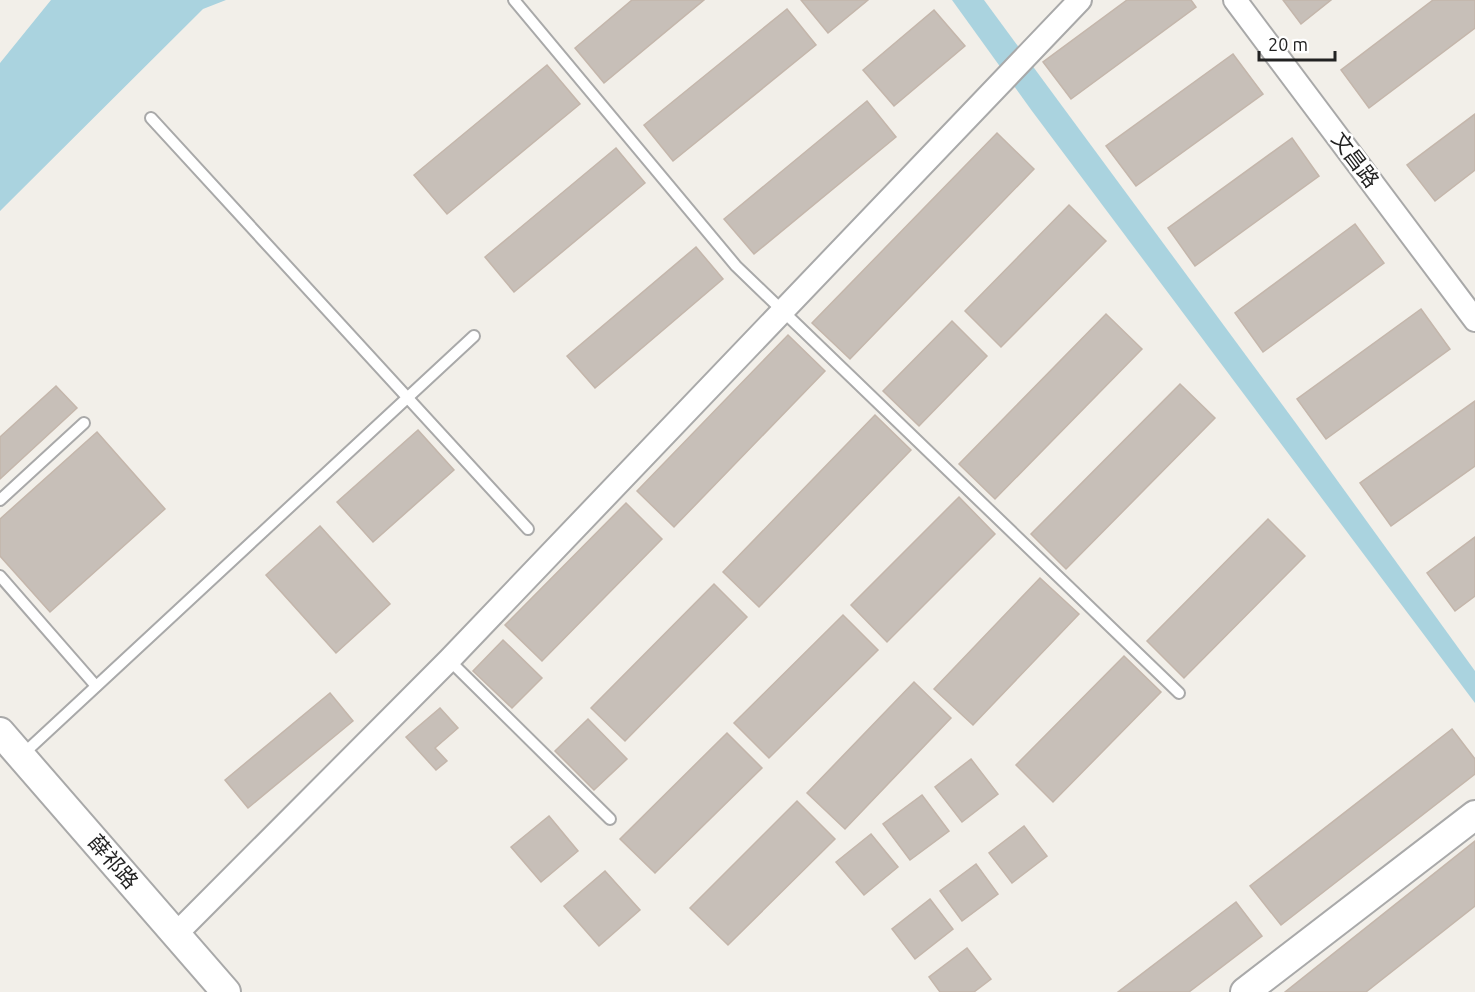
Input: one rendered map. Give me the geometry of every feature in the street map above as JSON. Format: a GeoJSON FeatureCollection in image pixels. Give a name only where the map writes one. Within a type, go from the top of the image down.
{"type":"FeatureCollection","features":[{"type":"Feature","properties":{"kind":"street"},"geometry":{"type":"LineString","coordinates":[[176,934],[449,660],[1080,0]]}},
{"type":"Feature","properties":{"kind":"street","name":"文昌路"},"geometry":{"type":"LineString","coordinates":[[1235,0],[1475,320]]}},
{"type":"Feature","properties":{"kind":"street","name":"薛祁路"},"geometry":{"type":"LineString","coordinates":[[0,732],[226,992]]}},
{"type":"Feature","properties":{"kind":"street"},"geometry":{"type":"LineString","coordinates":[[1245,992],[1475,815]]}},
{"type":"Feature","properties":{"kind":"lane"},"geometry":{"type":"LineString","coordinates":[[514,0],[736,266],[1179,693]]}},
{"type":"Feature","properties":{"kind":"lane"},"geometry":{"type":"LineString","coordinates":[[151,118],[528,530]]}},
{"type":"Feature","properties":{"kind":"lane"},"geometry":{"type":"LineString","coordinates":[[21,756],[474,336]]}},
{"type":"Feature","properties":{"kind":"lane"},"geometry":{"type":"LineString","coordinates":[[0,500],[84,423]]}},
{"type":"Feature","properties":{"kind":"lane"},"geometry":{"type":"LineString","coordinates":[[0,576],[96,686]]}},
{"type":"Feature","properties":{"kind":"lane"},"geometry":{"type":"LineString","coordinates":[[449,660],[610,819]]}},
{"type":"Feature","properties":{"kind":"water"},"geometry":{"type":"Polygon","coordinates":[[[51,0],[226,0],[203,9],[0,211],[0,63],[51,0]]]}},
{"type":"Feature","properties":{"kind":"water"},"geometry":{"type":"Polygon","coordinates":[[[952,0],[984,0],[1475,671],[1475,703],[1032,111],[952,0]]]}},
{"type":"Feature","properties":{"kind":"building"},"geometry":{"type":"Polygon","coordinates":[[[632,0],[704,0],[604,83],[575,48],[632,0]]]}},
{"type":"Feature","properties":{"kind":"building"},"geometry":{"type":"Polygon","coordinates":[[[801,0],[868,0],[828,33],[801,0]]]}},
{"type":"Feature","properties":{"kind":"building"},"geometry":{"type":"Polygon","coordinates":[[[1127,0],[1191,0],[1196,7],[1071,99],[1043,62],[1127,0]]]}},
{"type":"Feature","properties":{"kind":"building"},"geometry":{"type":"Polygon","coordinates":[[[1283,0],[1331,0],[1301,24],[1283,0]]]}},
{"type":"Feature","properties":{"kind":"building"},"geometry":{"type":"Polygon","coordinates":[[[1433,0],[1475,0],[1475,28],[1369,108],[1341,70],[1433,0]]]}},
{"type":"Feature","properties":{"kind":"building"},"geometry":{"type":"Polygon","coordinates":[[[787,9],[816,45],[673,161],[644,125],[787,9]]]}},
{"type":"Feature","properties":{"kind":"building"},"geometry":{"type":"Polygon","coordinates":[[[934,10],[965,46],[894,106],[863,70],[934,10]]]}},
{"type":"Feature","properties":{"kind":"building"},"geometry":{"type":"Polygon","coordinates":[[[1233,54],[1263,94],[1136,186],[1106,146],[1233,54]]]}},
{"type":"Feature","properties":{"kind":"building"},"geometry":{"type":"Polygon","coordinates":[[[547,65],[580,104],[447,214],[414,175],[547,65]]]}},
{"type":"Feature","properties":{"kind":"building"},"geometry":{"type":"Polygon","coordinates":[[[867,101],[896,137],[754,254],[724,219],[867,101]]]}},
{"type":"Feature","properties":{"kind":"building"},"geometry":{"type":"Polygon","coordinates":[[[1475,114],[1475,170],[1435,201],[1407,165],[1475,114]]]}},
{"type":"Feature","properties":{"kind":"building"},"geometry":{"type":"Polygon","coordinates":[[[997,133],[1034,169],[850,359],[812,323],[997,133]]]}},
{"type":"Feature","properties":{"kind":"building"},"geometry":{"type":"Polygon","coordinates":[[[1292,138],[1319,176],[1195,266],[1168,228],[1292,138]]]}},
{"type":"Feature","properties":{"kind":"building"},"geometry":{"type":"Polygon","coordinates":[[[616,148],[645,183],[514,292],[485,257],[616,148]]]}},
{"type":"Feature","properties":{"kind":"building"},"geometry":{"type":"Polygon","coordinates":[[[1069,205],[1106,241],[1001,347],[965,311],[1069,205]]]}},
{"type":"Feature","properties":{"kind":"building"},"geometry":{"type":"Polygon","coordinates":[[[1355,224],[1384,263],[1263,352],[1235,313],[1355,224]]]}},
{"type":"Feature","properties":{"kind":"building"},"geometry":{"type":"Polygon","coordinates":[[[696,247],[723,279],[595,388],[567,356],[696,247]]]}},
{"type":"Feature","properties":{"kind":"building"},"geometry":{"type":"Polygon","coordinates":[[[1421,309],[1450,349],[1326,439],[1297,399],[1421,309]]]}},
{"type":"Feature","properties":{"kind":"building"},"geometry":{"type":"Polygon","coordinates":[[[1106,314],[1142,349],[995,499],[959,464],[1106,314]]]}},
{"type":"Feature","properties":{"kind":"building"},"geometry":{"type":"Polygon","coordinates":[[[952,321],[987,356],[919,426],[883,391],[952,321]]]}},
{"type":"Feature","properties":{"kind":"building"},"geometry":{"type":"Polygon","coordinates":[[[788,335],[825,371],[674,527],[637,491],[788,335]]]}},
{"type":"Feature","properties":{"kind":"building"},"geometry":{"type":"Polygon","coordinates":[[[1180,384],[1215,418],[1066,569],[1031,534],[1180,384]]]}},
{"type":"Feature","properties":{"kind":"building"},"geometry":{"type":"Polygon","coordinates":[[[56,386],[77,408],[0,479],[0,437],[56,386]]]}},
{"type":"Feature","properties":{"kind":"building"},"geometry":{"type":"Polygon","coordinates":[[[1475,401],[1475,466],[1391,526],[1360,483],[1475,401]]]}},
{"type":"Feature","properties":{"kind":"building"},"geometry":{"type":"Polygon","coordinates":[[[875,415],[911,450],[759,607],[723,572],[875,415]]]}},
{"type":"Feature","properties":{"kind":"building"},"geometry":{"type":"Polygon","coordinates":[[[418,430],[454,470],[373,542],[337,502],[418,430]]]}},
{"type":"Feature","properties":{"kind":"building"},"geometry":{"type":"Polygon","coordinates":[[[97,432],[165,509],[50,612],[0,556],[0,519],[97,432]]]}},
{"type":"Feature","properties":{"kind":"building"},"geometry":{"type":"Polygon","coordinates":[[[959,497],[995,534],[887,642],[851,605],[959,497]]]}},
{"type":"Feature","properties":{"kind":"building"},"geometry":{"type":"Polygon","coordinates":[[[626,503],[662,539],[542,661],[505,625],[626,503]]]}},
{"type":"Feature","properties":{"kind":"building"},"geometry":{"type":"Polygon","coordinates":[[[1268,519],[1305,556],[1184,678],[1147,641],[1268,519]]]}},
{"type":"Feature","properties":{"kind":"building"},"geometry":{"type":"Polygon","coordinates":[[[320,526],[390,604],[336,653],[266,575],[320,526]]]}},
{"type":"Feature","properties":{"kind":"building"},"geometry":{"type":"Polygon","coordinates":[[[1475,537],[1475,596],[1455,611],[1427,573],[1475,537]]]}},
{"type":"Feature","properties":{"kind":"building"},"geometry":{"type":"Polygon","coordinates":[[[1040,578],[1079,614],[973,725],[934,689],[1040,578]]]}},
{"type":"Feature","properties":{"kind":"building"},"geometry":{"type":"Polygon","coordinates":[[[714,584],[747,617],[625,741],[591,708],[714,584]]]}},
{"type":"Feature","properties":{"kind":"building"},"geometry":{"type":"Polygon","coordinates":[[[843,615],[878,650],[769,758],[734,723],[843,615]]]}},
{"type":"Feature","properties":{"kind":"building"},"geometry":{"type":"Polygon","coordinates":[[[503,640],[542,678],[512,708],[473,671],[503,640]]]}},
{"type":"Feature","properties":{"kind":"building"},"geometry":{"type":"Polygon","coordinates":[[[1124,656],[1161,692],[1053,802],[1016,765],[1124,656]]]}},
{"type":"Feature","properties":{"kind":"building"},"geometry":{"type":"Polygon","coordinates":[[[914,682],[951,718],[845,829],[807,793],[914,682]]]}},
{"type":"Feature","properties":{"kind":"building"},"geometry":{"type":"Polygon","coordinates":[[[330,693],[353,721],[248,808],[225,780],[330,693]]]}},
{"type":"Feature","properties":{"kind":"building"},"geometry":{"type":"Polygon","coordinates":[[[440,708],[458,728],[435,748],[447,761],[436,770],[406,737],[440,708]]]}},
{"type":"Feature","properties":{"kind":"building"},"geometry":{"type":"Polygon","coordinates":[[[588,719],[627,759],[594,790],[555,751],[588,719]]]}},
{"type":"Feature","properties":{"kind":"building"},"geometry":{"type":"Polygon","coordinates":[[[1452,729],[1475,759],[1475,774],[1281,925],[1250,886],[1452,729]]]}},
{"type":"Feature","properties":{"kind":"building"},"geometry":{"type":"Polygon","coordinates":[[[727,733],[762,768],[655,873],[620,839],[727,733]]]}},
{"type":"Feature","properties":{"kind":"building"},"geometry":{"type":"Polygon","coordinates":[[[971,759],[998,794],[962,822],[935,787],[971,759]]]}},
{"type":"Feature","properties":{"kind":"building"},"geometry":{"type":"Polygon","coordinates":[[[922,795],[949,831],[910,860],[883,824],[922,795]]]}},
{"type":"Feature","properties":{"kind":"building"},"geometry":{"type":"Polygon","coordinates":[[[797,801],[835,839],[728,945],[690,908],[797,801]]]}},
{"type":"Feature","properties":{"kind":"building"},"geometry":{"type":"Polygon","coordinates":[[[549,816],[578,851],[541,882],[511,847],[549,816]]]}},
{"type":"Feature","properties":{"kind":"building"},"geometry":{"type":"Polygon","coordinates":[[[1024,826],[1047,856],[1012,883],[989,853],[1024,826]]]}},
{"type":"Feature","properties":{"kind":"building"},"geometry":{"type":"Polygon","coordinates":[[[871,834],[898,867],[864,895],[836,862],[871,834]]]}},
{"type":"Feature","properties":{"kind":"building"},"geometry":{"type":"Polygon","coordinates":[[[1475,841],[1475,906],[1366,992],[1285,992],[1475,841]]]}},
{"type":"Feature","properties":{"kind":"building"},"geometry":{"type":"Polygon","coordinates":[[[976,864],[998,894],[962,921],[940,891],[976,864]]]}},
{"type":"Feature","properties":{"kind":"building"},"geometry":{"type":"Polygon","coordinates":[[[605,871],[640,910],[599,946],[564,906],[605,871]]]}},
{"type":"Feature","properties":{"kind":"building"},"geometry":{"type":"Polygon","coordinates":[[[930,899],[953,929],[915,959],[892,929],[930,899]]]}},
{"type":"Feature","properties":{"kind":"building"},"geometry":{"type":"Polygon","coordinates":[[[1236,902],[1262,936],[1189,992],[1118,992],[1236,902]]]}},
{"type":"Feature","properties":{"kind":"building"},"geometry":{"type":"Polygon","coordinates":[[[967,948],[991,979],[974,992],[940,992],[929,977],[967,948]]]}}]}
